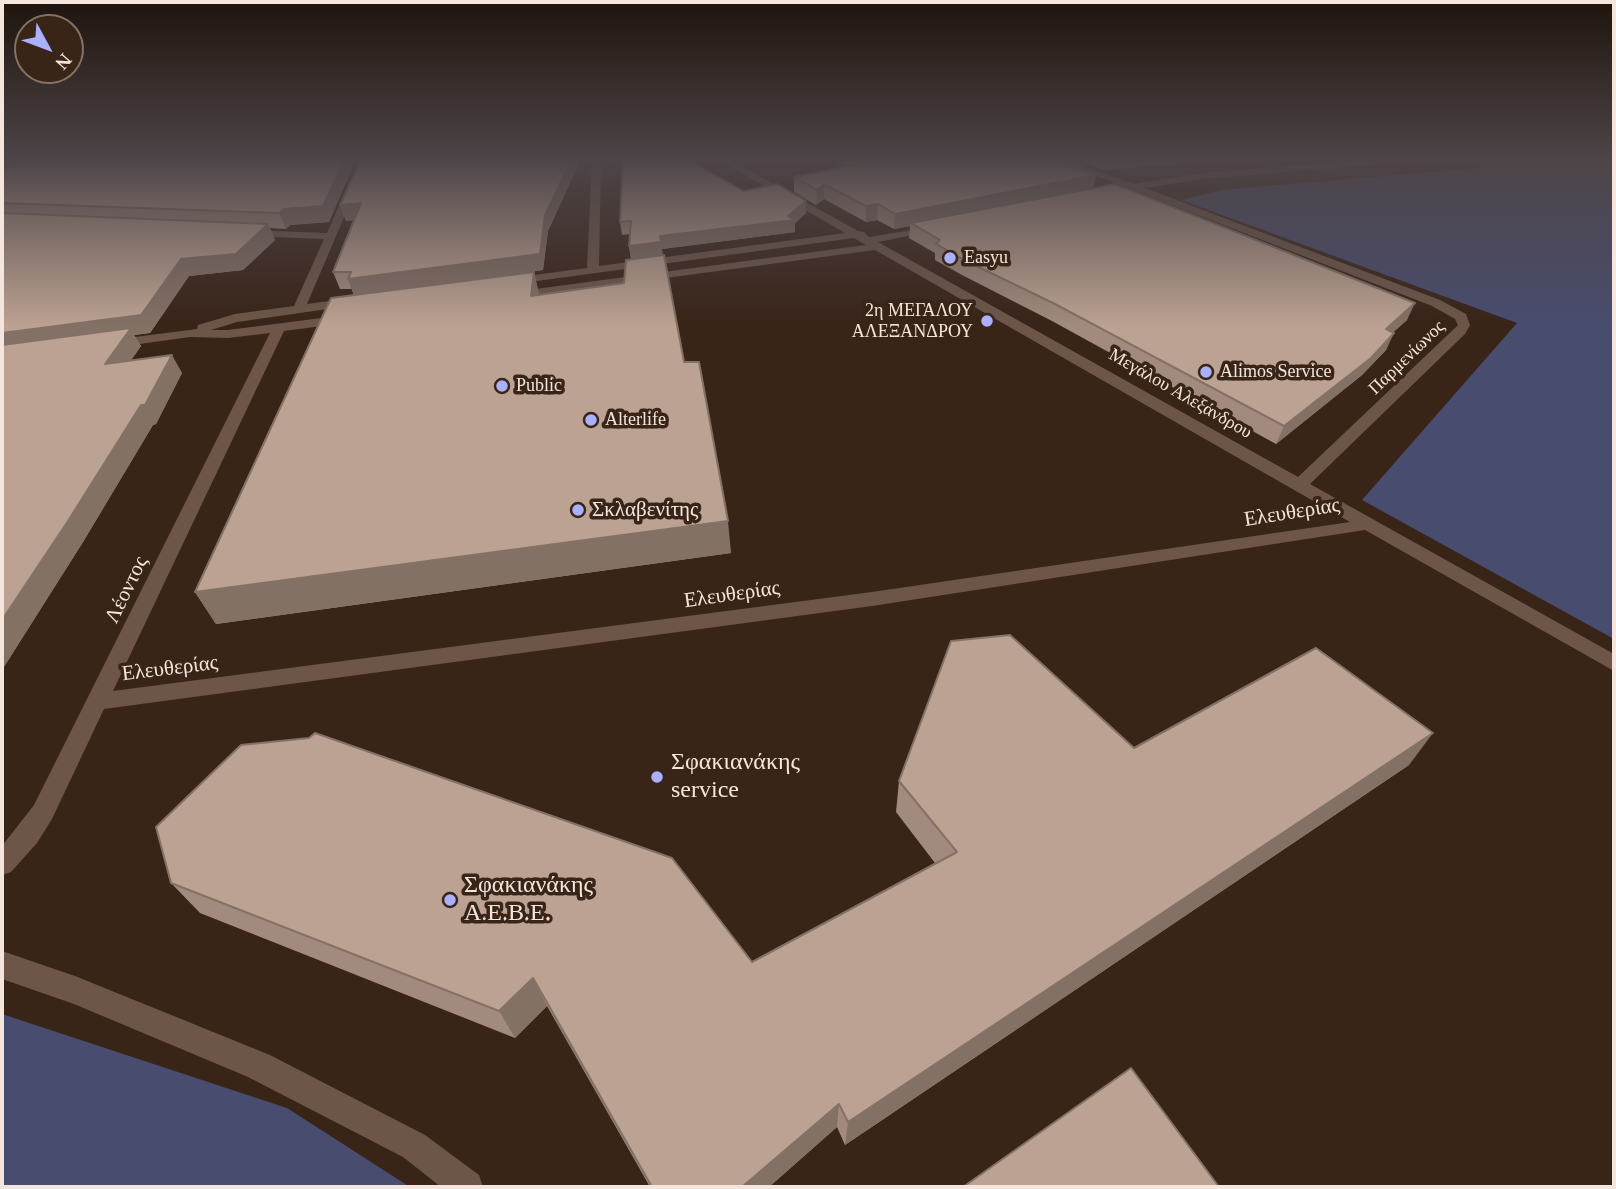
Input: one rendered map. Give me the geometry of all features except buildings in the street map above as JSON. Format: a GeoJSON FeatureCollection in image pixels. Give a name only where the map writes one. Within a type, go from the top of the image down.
{"type":"FeatureCollection","features":[{"type":"Feature","properties":{"kind":"street"},"geometry":{"type":"LineString","coordinates":[[299,309],[338,216]]}},
{"type":"Feature","properties":{"kind":"street"},"geometry":{"type":"LineString","coordinates":[[593,271],[594,216]]}},
{"type":"Feature","properties":{"kind":"street","name":"Μεγάλου Αλεξάνδρου"},"geometry":{"type":"LineString","coordinates":[[828,216],[1614,663]]}},
{"type":"Feature","properties":{"kind":"street","name":"Παρμενίωνος"},"geometry":{"type":"LineString","coordinates":[[1211,216],[1436,303],[1461,317],[1464,325],[1300,484]]}},
{"type":"Feature","properties":{"kind":"street"},"geometry":{"type":"LineString","coordinates":[[500,283],[870,240],[950,225]]}},
{"type":"Feature","properties":{"kind":"street"},"geometry":{"type":"LineString","coordinates":[[234,232],[330,236]]}},
{"type":"Feature","properties":{"kind":"street"},"geometry":{"type":"LineString","coordinates":[[501,298],[834,254],[870,240]]}},
{"type":"Feature","properties":{"kind":"street"},"geometry":{"type":"LineString","coordinates":[[190,333],[235,317],[366,300]]}},
{"type":"Feature","properties":{"kind":"street"},"geometry":{"type":"LineString","coordinates":[[96,346],[190,333],[228,334],[363,316]]}},
{"type":"Feature","properties":{"kind":"street","name":"Λέοντος"},"geometry":{"type":"LineString","coordinates":[[2,864],[28,835],[43,812],[279,327]]}},
{"type":"Feature","properties":{"kind":"street","name":"Ελευθερίας"},"geometry":{"type":"LineString","coordinates":[[99,701],[872,599],[1370,524]]}},
{"type":"Feature","properties":{"kind":"street"},"geometry":{"type":"LineString","coordinates":[[2,965],[75,990],[259,1066],[414,1146],[467,1187]]}},
{"type":"Feature","properties":{"kind":"shaded area"},"geometry":{"type":"Polygon","coordinates":[[[1226,216],[1614,216],[1614,639],[1362,500],[1517,323],[1226,216]]]}},
{"type":"Feature","properties":{"kind":"shaded area"},"geometry":{"type":"Polygon","coordinates":[[[2,1014],[287,1108],[410,1187],[2,1187],[2,1014]]]}},
{"type":"Feature","properties":{"kind":"place","name":"Easyu"},"geometry":{"type":"Point","coordinates":[950,258]}},
{"type":"Feature","properties":{"kind":"place","name":"2η ΜΕΓΑΛΟΥ ΑΛΕΞΑΝΔΡΟΥ"},"geometry":{"type":"Point","coordinates":[987,321]}},
{"type":"Feature","properties":{"kind":"place","name":"Alimos Service"},"geometry":{"type":"Point","coordinates":[1206,372]}},
{"type":"Feature","properties":{"kind":"place","name":"Public"},"geometry":{"type":"Point","coordinates":[502,386]}},
{"type":"Feature","properties":{"kind":"place","name":"Alterlife"},"geometry":{"type":"Point","coordinates":[591,420]}},
{"type":"Feature","properties":{"kind":"place","name":"Σκλαβενίτης"},"geometry":{"type":"Point","coordinates":[578,510]}},
{"type":"Feature","properties":{"kind":"place","name":"Σφακιανάκης service"},"geometry":{"type":"Point","coordinates":[657,777]}},
{"type":"Feature","properties":{"kind":"place","name":"Σφακιανάκης Α.Ε.Β.Ε."},"geometry":{"type":"Point","coordinates":[450,900]}}]}
